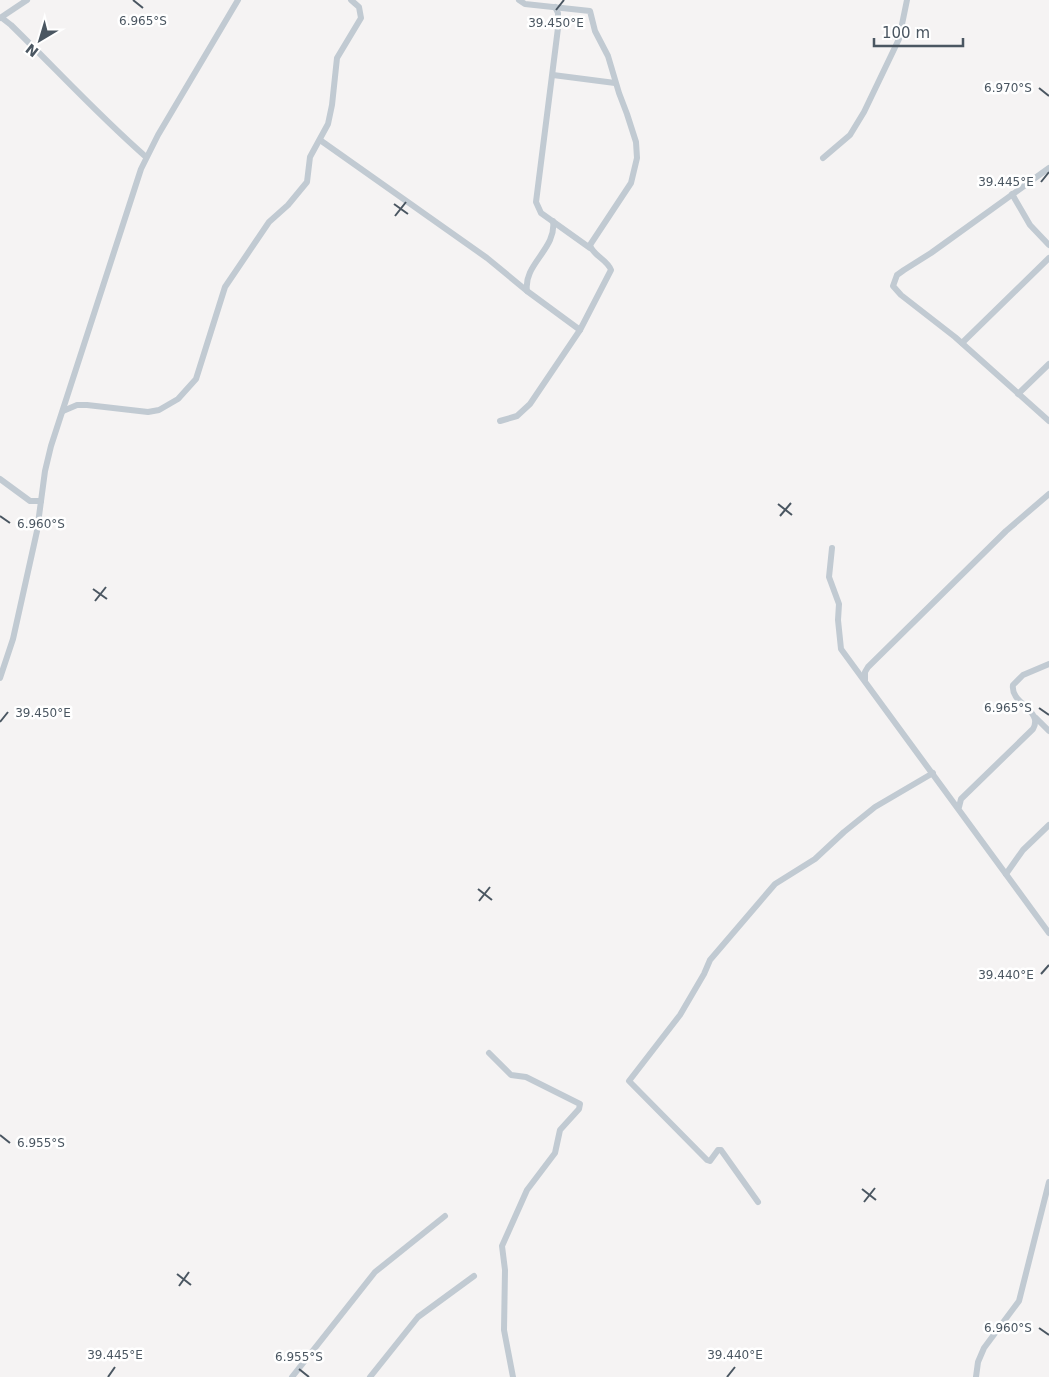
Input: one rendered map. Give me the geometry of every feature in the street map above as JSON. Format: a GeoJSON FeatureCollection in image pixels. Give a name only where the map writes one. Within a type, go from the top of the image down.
{"type":"FeatureCollection","features":[{"type":"Feature","properties":{"kind":"street"},"geometry":{"type":"LineString","coordinates":[[27,0],[1,18],[11,25],[72,84],[87,103],[146,157]]}},
{"type":"Feature","properties":{"kind":"street"},"geometry":{"type":"LineString","coordinates":[[0,678],[14,640],[37,531],[45,471],[146,157],[238,0]]}},
{"type":"Feature","properties":{"kind":"street"},"geometry":{"type":"LineString","coordinates":[[63,411],[77,405],[87,404],[152,412],[165,407],[187,390],[199,374],[225,287],[269,222],[302,189],[308,177],[310,157],[328,124],[337,58],[361,18],[360,9],[351,0]]}},
{"type":"Feature","properties":{"kind":"street"},"geometry":{"type":"LineString","coordinates":[[519,0],[525,4],[590,11],[594,31],[608,56],[636,142],[637,158],[631,183],[592,238],[590,248]]}},
{"type":"Feature","properties":{"kind":"street"},"geometry":{"type":"LineString","coordinates":[[823,158],[850,135],[864,112],[899,40],[907,0]]}},
{"type":"Feature","properties":{"kind":"street"},"geometry":{"type":"LineString","coordinates":[[500,421],[517,416],[530,404],[580,330],[611,270],[607,263],[590,248],[539,210],[536,202],[559,19],[555,7]]}},
{"type":"Feature","properties":{"kind":"street"},"geometry":{"type":"LineString","coordinates":[[553,75],[616,83]]}},
{"type":"Feature","properties":{"kind":"street"},"geometry":{"type":"LineString","coordinates":[[320,140],[487,258],[526,291],[580,330]]}},
{"type":"Feature","properties":{"kind":"street"},"geometry":{"type":"LineString","coordinates":[[1049,168],[931,253],[904,270],[894,282],[895,289],[962,343],[1049,421]]}},
{"type":"Feature","properties":{"kind":"street"},"geometry":{"type":"LineString","coordinates":[[1012,194],[1030,226],[1049,245]]}},
{"type":"Feature","properties":{"kind":"street"},"geometry":{"type":"LineString","coordinates":[[526,291],[527,279],[554,235],[553,222]]}},
{"type":"Feature","properties":{"kind":"street"},"geometry":{"type":"LineString","coordinates":[[962,343],[1049,258]]}},
{"type":"Feature","properties":{"kind":"street"},"geometry":{"type":"LineString","coordinates":[[1018,394],[1049,364]]}},
{"type":"Feature","properties":{"kind":"street"},"geometry":{"type":"LineString","coordinates":[[0,480],[30,501],[41,501]]}},
{"type":"Feature","properties":{"kind":"street"},"geometry":{"type":"LineString","coordinates":[[866,681],[865,672],[868,667],[1006,531],[1049,494]]}},
{"type":"Feature","properties":{"kind":"street"},"geometry":{"type":"LineString","coordinates":[[832,548],[829,578],[839,604],[838,620],[841,649],[959,807],[1049,933]]}},
{"type":"Feature","properties":{"kind":"street"},"geometry":{"type":"LineString","coordinates":[[1049,664],[1023,675],[1014,686],[1014,694],[1049,731]]}},
{"type":"Feature","properties":{"kind":"street"},"geometry":{"type":"LineString","coordinates":[[959,807],[961,799],[1033,729],[1036,724],[1035,717]]}},
{"type":"Feature","properties":{"kind":"street"},"geometry":{"type":"LineString","coordinates":[[758,1202],[721,1150],[710,1161],[706,1160],[630,1081],[680,1015],[710,960],[770,888],[821,855],[844,832],[875,807],[933,773]]}},
{"type":"Feature","properties":{"kind":"street"},"geometry":{"type":"LineString","coordinates":[[1006,874],[1023,850],[1049,825]]}},
{"type":"Feature","properties":{"kind":"street"},"geometry":{"type":"LineString","coordinates":[[489,1053],[511,1075],[526,1077],[580,1104],[579,1109],[560,1130],[555,1153],[527,1190],[502,1246],[504,1330],[513,1374],[505,1377]]}},
{"type":"Feature","properties":{"kind":"street"},"geometry":{"type":"LineString","coordinates":[[976,1377],[978,1362],[984,1348],[1019,1301],[1049,1182]]}},
{"type":"Feature","properties":{"kind":"street"},"geometry":{"type":"LineString","coordinates":[[292,1377],[375,1272],[444,1216]]}},
{"type":"Feature","properties":{"kind":"street"},"geometry":{"type":"LineString","coordinates":[[370,1377],[418,1317],[474,1276]]}}]}
